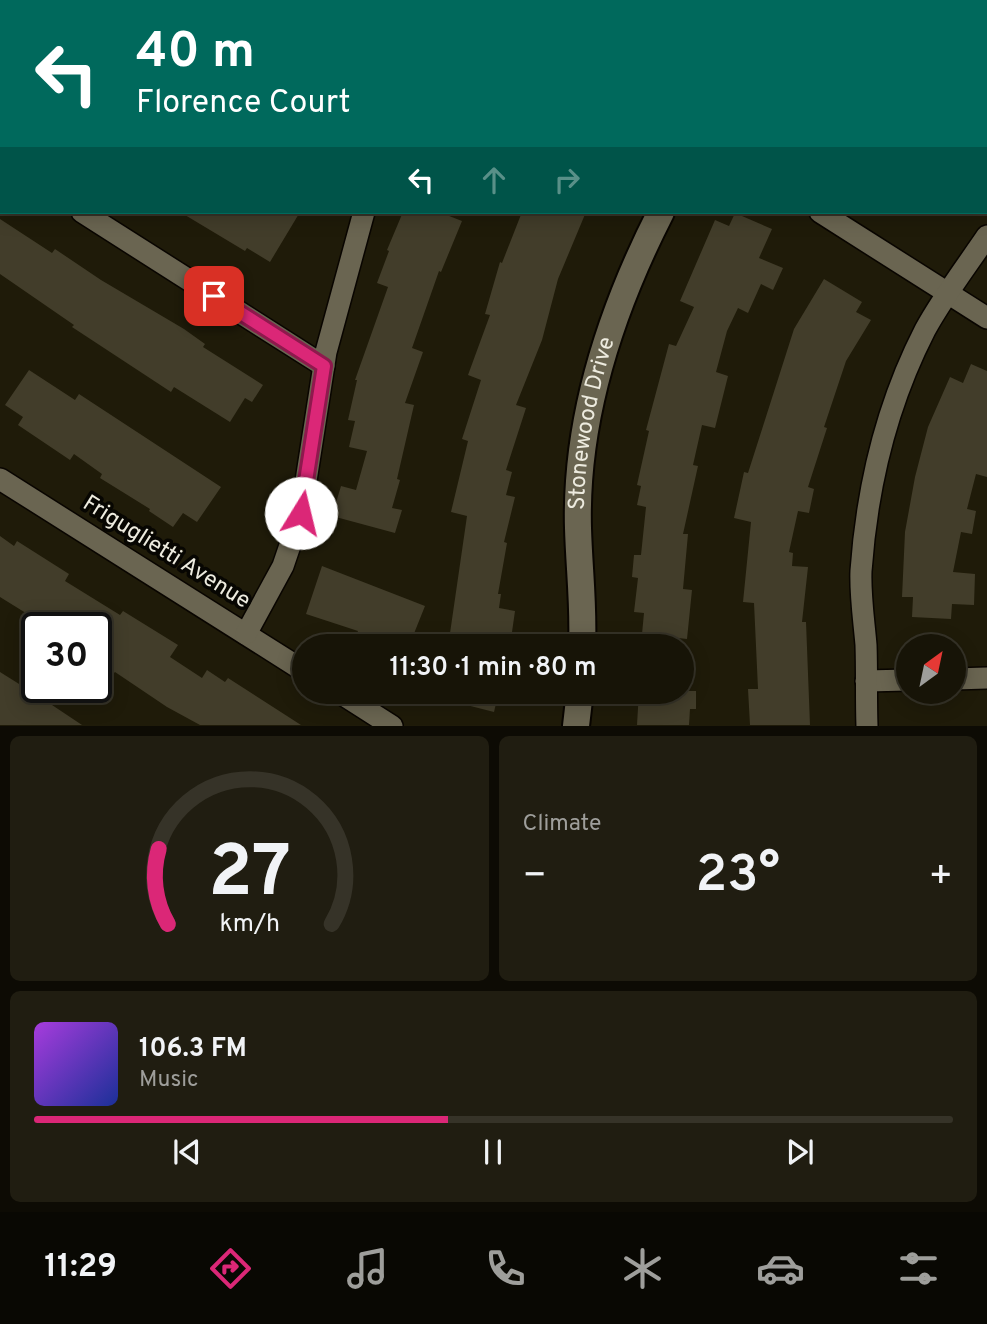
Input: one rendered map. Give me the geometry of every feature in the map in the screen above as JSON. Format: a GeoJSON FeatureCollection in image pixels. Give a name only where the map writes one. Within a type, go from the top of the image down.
{"type":"FeatureCollection","features":[{"type":"Feature","properties":{"kind":"street"},"geometry":{"type":"LineString","coordinates":[[85,214],[324,366]]}},
{"type":"Feature","properties":{"kind":"street"},"geometry":{"type":"LineString","coordinates":[[246,634],[283,566],[301,513],[324,366],[363,214]]}},
{"type":"Feature","properties":{"kind":"street","name":"Stonewood Drive"},"geometry":{"type":"LineString","coordinates":[[582,634],[578,527],[582,460],[595,383],[637,259],[661,214]]}},
{"type":"Feature","properties":{"kind":"street"},"geometry":{"type":"LineString","coordinates":[[823,214],[987,318]]}},
{"type":"Feature","properties":{"kind":"street"},"geometry":{"type":"LineString","coordinates":[[867,726],[861,573],[870,499],[892,407],[926,328],[987,236]]}},
{"type":"Feature","properties":{"kind":"street","name":"Friguglietti Avenue"},"geometry":{"type":"LineString","coordinates":[[0,479],[292,663]]}},
{"type":"Feature","properties":{"kind":"street"},"geometry":{"type":"LineString","coordinates":[[966,679],[987,678]]}},
{"type":"Feature","properties":{"kind":"street"},"geometry":{"type":"LineString","coordinates":[[866,681],[896,680]]}},
{"type":"Feature","properties":{"kind":"street"},"geometry":{"type":"LineString","coordinates":[[358,704],[393,726]]}},
{"type":"Feature","properties":{"kind":"street"},"geometry":{"type":"LineString","coordinates":[[576,726],[579,704]]}},
{"type":"Feature","properties":{"kind":"building"},"geometry":{"type":"Polygon","coordinates":[[[183,214],[299,214],[270,262],[247,248],[245,251],[183,214]]]}},
{"type":"Feature","properties":{"kind":"building"},"geometry":{"type":"Polygon","coordinates":[[[402,214],[444,214],[462,221],[441,272],[439,271],[412,348],[423,352],[405,403],[414,405],[392,508],[402,510],[395,533],[332,516],[341,486],[356,490],[367,451],[349,447],[355,421],[348,420],[355,380],[388,287],[377,283],[389,251],[387,250],[402,214]]]}},
{"type":"Feature","properties":{"kind":"building"},"geometry":{"type":"Polygon","coordinates":[[[521,214],[585,214],[558,279],[542,340],[516,405],[526,408],[506,470],[512,472],[506,495],[515,497],[504,542],[507,543],[498,594],[501,594],[499,608],[515,611],[512,634],[450,634],[467,516],[451,512],[468,441],[462,439],[481,380],[468,375],[490,315],[485,314],[500,262],[502,263],[521,214]]]}},
{"type":"Feature","properties":{"kind":"building"},"geometry":{"type":"Polygon","coordinates":[[[735,214],[737,214],[772,229],[759,258],[783,268],[773,290],[761,284],[748,313],[738,308],[727,331],[716,372],[728,376],[715,428],[702,425],[693,465],[698,466],[683,534],[688,534],[683,589],[692,590],[688,634],[642,634],[644,613],[634,612],[638,578],[632,577],[634,555],[641,555],[646,507],[637,505],[641,486],[637,485],[649,431],[646,430],[669,344],[676,346],[694,307],[680,301],[715,220],[729,226],[735,214]]]}},
{"type":"Feature","properties":{"kind":"building"},"geometry":{"type":"Polygon","coordinates":[[[0,219],[52,253],[55,249],[101,280],[184,329],[205,344],[203,347],[263,385],[252,402],[245,398],[230,422],[174,387],[171,392],[72,327],[74,325],[0,274],[0,219]]]}},
{"type":"Feature","properties":{"kind":"building"},"geometry":{"type":"Polygon","coordinates":[[[824,279],[862,302],[856,312],[871,320],[846,361],[808,487],[814,489],[809,513],[798,511],[789,552],[793,553],[792,566],[808,567],[802,622],[806,622],[810,725],[750,725],[748,689],[758,689],[754,603],[743,602],[751,522],[734,518],[744,472],[748,473],[794,329],[824,279]]]}},
{"type":"Feature","properties":{"kind":"building"},"geometry":{"type":"Polygon","coordinates":[[[971,364],[987,371],[987,477],[976,474],[967,509],[976,511],[972,534],[961,532],[953,572],[975,574],[974,605],[952,604],[951,619],[912,617],[913,597],[902,597],[905,532],[915,477],[928,427],[950,377],[963,383],[971,364]]]}},
{"type":"Feature","properties":{"kind":"building"},"geometry":{"type":"Polygon","coordinates":[[[29,370],[75,400],[79,394],[221,487],[197,522],[183,513],[173,527],[149,511],[150,509],[100,478],[102,474],[74,454],[70,460],[18,425],[23,417],[5,405],[29,370]]]}},
{"type":"Feature","properties":{"kind":"building"},"geometry":{"type":"Polygon","coordinates":[[[0,536],[14,546],[17,541],[69,574],[65,581],[120,615],[123,611],[178,645],[170,657],[202,678],[207,670],[225,682],[228,678],[301,725],[200,725],[167,707],[115,672],[112,673],[112,612],[24,612],[0,597],[0,536]]]}},
{"type":"Feature","properties":{"kind":"building"},"geometry":{"type":"Polygon","coordinates":[[[322,566],[425,606],[414,634],[357,634],[358,631],[306,614],[322,566]]]}},
{"type":"Feature","properties":{"kind":"building"},"geometry":{"type":"Polygon","coordinates":[[[0,672],[21,685],[21,703],[49,703],[82,725],[0,725],[0,672]]]}},
{"type":"Feature","properties":{"kind":"building"},"geometry":{"type":"Polygon","coordinates":[[[696,691],[696,709],[690,709],[689,725],[637,725],[638,704],[694,704],[696,691]]]}},
{"type":"Feature","properties":{"kind":"building"},"geometry":{"type":"Polygon","coordinates":[[[463,704],[496,704],[494,712],[463,704]]]}},
{"type":"Feature","properties":{"kind":"route"},"geometry":{"type":"LineString","coordinates":[[214,296],[324,366],[301,513]]}}]}
